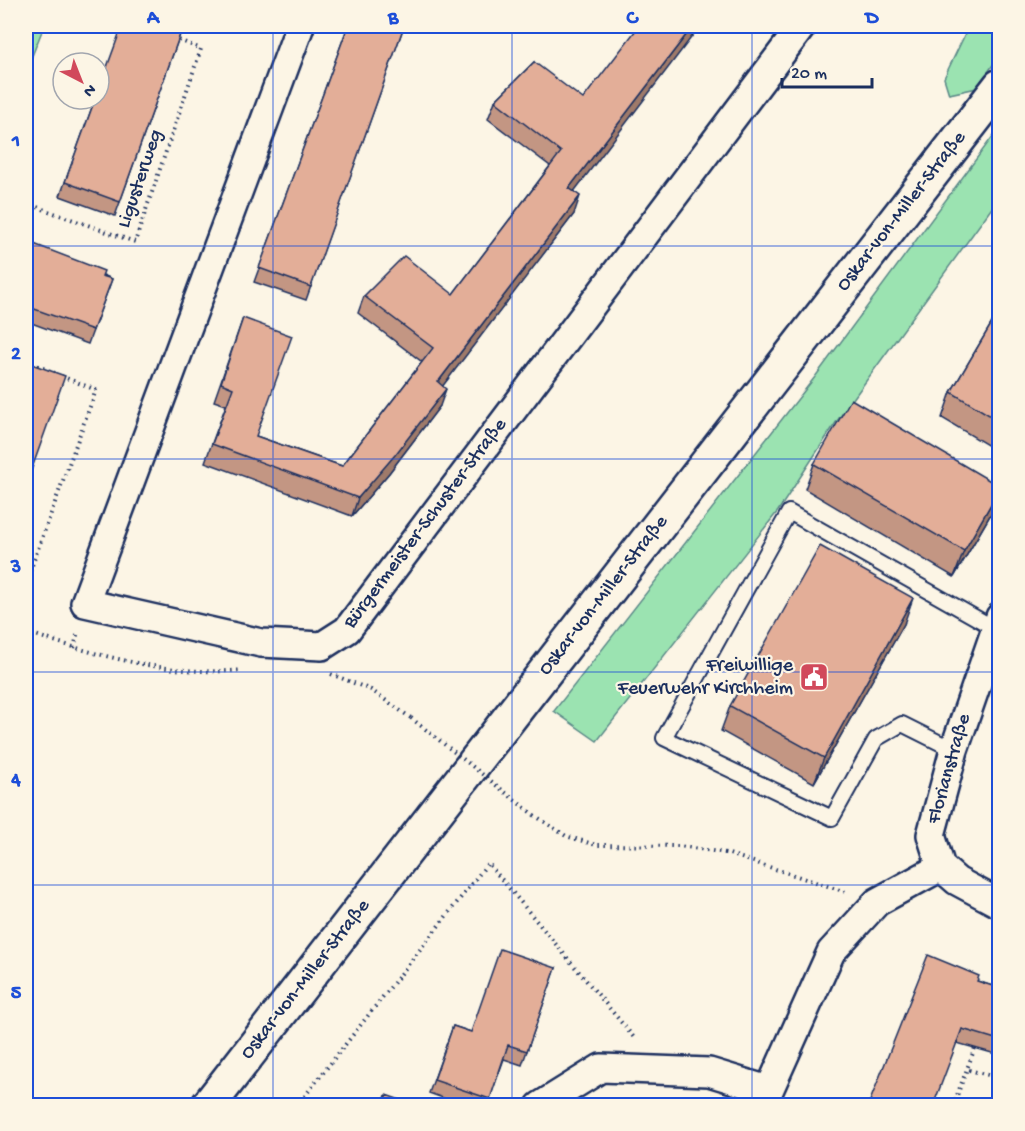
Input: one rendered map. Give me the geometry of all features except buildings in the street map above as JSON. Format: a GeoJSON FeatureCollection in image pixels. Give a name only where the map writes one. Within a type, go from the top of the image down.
{"type":"FeatureCollection","features":[{"type":"Feature","properties":{"kind":"main road","name":"Oskar-von-Miller-Straße"},"geometry":{"type":"LineString","coordinates":[[208,1106],[999,86]]}},
{"type":"Feature","properties":{"kind":"street","name":"Bürgermeister-Schuster-Straße"},"geometry":{"type":"LineString","coordinates":[[300,26],[85,603],[261,643],[322,646],[347,630],[802,26]]}},
{"type":"Feature","properties":{"kind":"street","name":"Florianstraße"},"geometry":{"type":"LineString","coordinates":[[941,867],[931,835],[954,750],[997,622]]}},
{"type":"Feature","properties":{"kind":"street"},"geometry":{"type":"LineString","coordinates":[[540,1106],[601,1068],[709,1072],[765,1098],[831,952],[877,902],[941,867],[957,881],[999,904]]}},
{"type":"Feature","properties":{"kind":"lane"},"geometry":{"type":"LineString","coordinates":[[954,750],[902,724],[876,739],[832,818],[664,738],[789,512],[997,622]]}},
{"type":"Feature","properties":{"kind":"path","name":"Ligusterweg"},"geometry":{"type":"LineString","coordinates":[[26,203],[135,242],[201,49],[170,37]]}},
{"type":"Feature","properties":{"kind":"path"},"geometry":{"type":"LineString","coordinates":[[26,361],[96,390],[26,582]]}},
{"type":"Feature","properties":{"kind":"path"},"geometry":{"type":"LineString","coordinates":[[26,633],[74,648],[170,670],[212,673],[251,670]]}},
{"type":"Feature","properties":{"kind":"path"},"geometry":{"type":"LineString","coordinates":[[330,674],[371,690],[411,718],[534,816],[567,836],[596,845],[679,846],[726,853],[877,902]]}},
{"type":"Feature","properties":{"kind":"path"},"geometry":{"type":"LineString","coordinates":[[297,1106],[488,863],[661,1070]]}},
{"type":"Feature","properties":{"kind":"path"},"geometry":{"type":"LineString","coordinates":[[993,994],[999,973]]}},
{"type":"Feature","properties":{"kind":"path"},"geometry":{"type":"LineString","coordinates":[[953,1106],[969,1070],[979,1037]]}},
{"type":"Feature","properties":{"kind":"path"},"geometry":{"type":"LineString","coordinates":[[969,1070],[999,1078]]}},
{"type":"Feature","properties":{"kind":"green space"},"geometry":{"type":"Polygon","coordinates":[[[26,26],[44,26],[28,66],[26,65],[26,26]]]}},
{"type":"Feature","properties":{"kind":"green space"},"geometry":{"type":"Polygon","coordinates":[[[969,26],[999,26],[999,56],[977,88],[949,94],[944,78],[969,26]]]}},
{"type":"Feature","properties":{"kind":"green space"},"geometry":{"type":"Polygon","coordinates":[[[999,128],[999,198],[837,421],[778,511],[597,741],[554,711],[815,377],[999,128]]]}},
{"type":"Feature","properties":{"kind":"place","name":"Freiwillige Feuerwehr Kirchheim"},"geometry":{"type":"Point","coordinates":[814,677]}}]}
